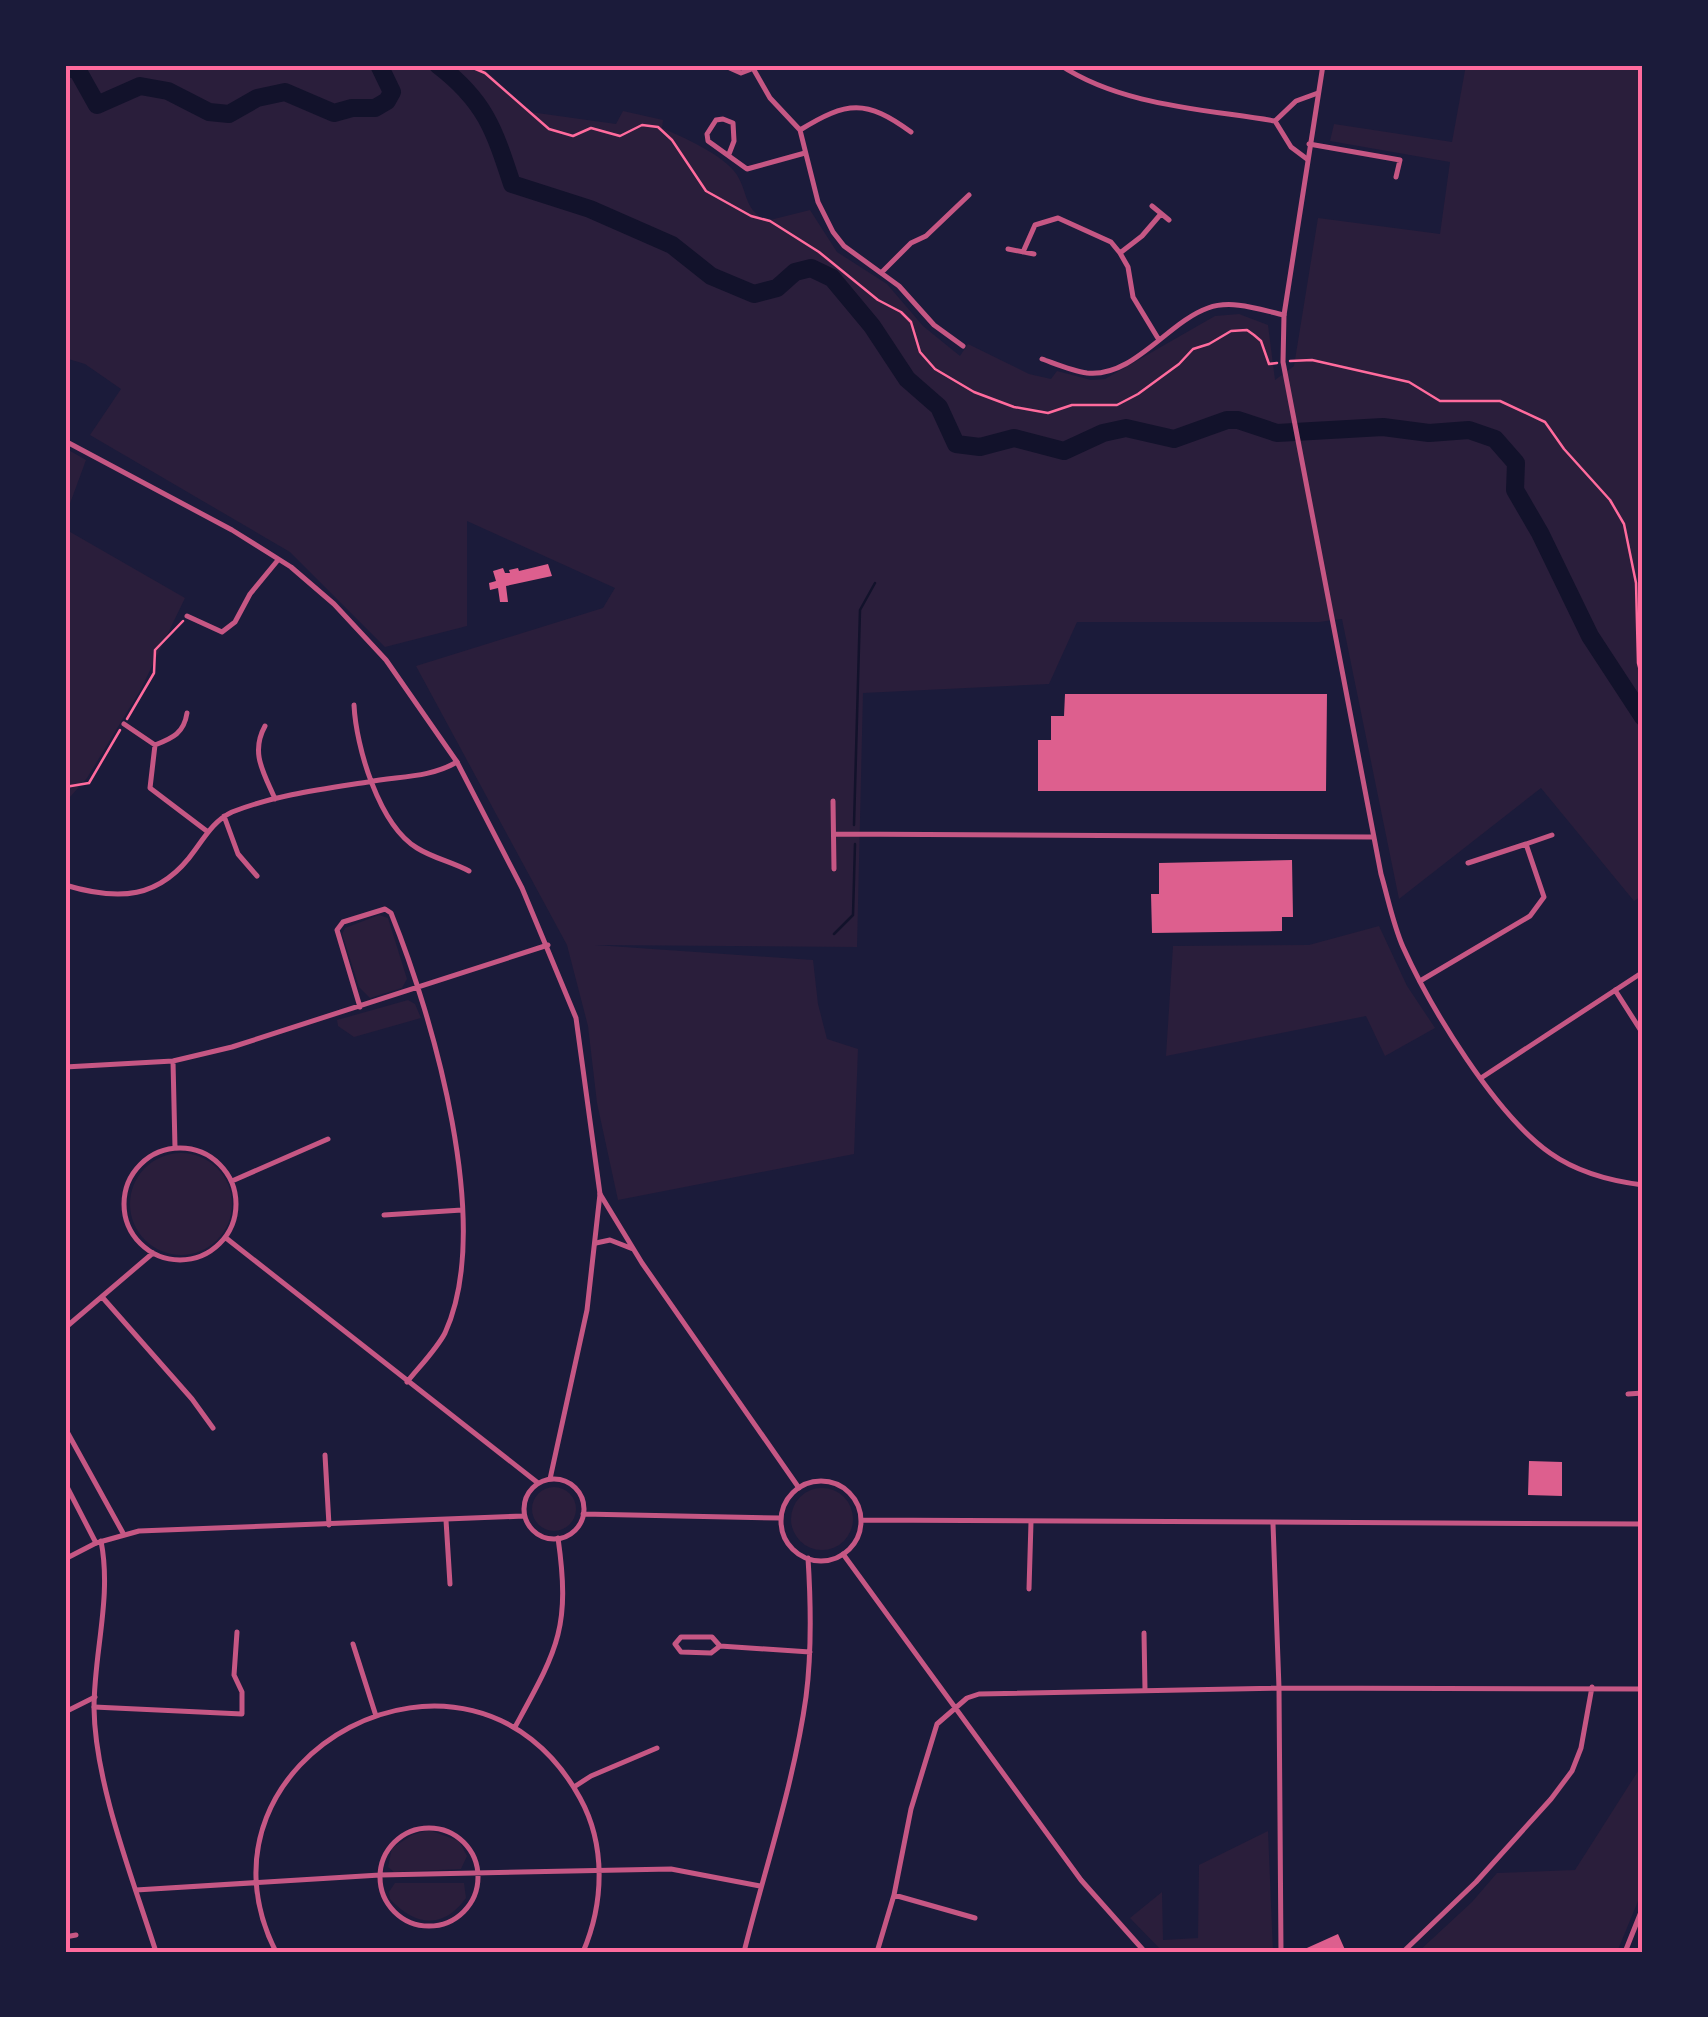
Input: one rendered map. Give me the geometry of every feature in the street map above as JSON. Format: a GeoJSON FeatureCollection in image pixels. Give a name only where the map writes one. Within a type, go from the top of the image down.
{"type":"FeatureCollection","features":[{"type":"Feature","properties":{"kind":"street"},"geometry":{"type":"LineString","coordinates":[[724,65],[741,73],[762,65]]}},
{"type":"Feature","properties":{"kind":"street"},"geometry":{"type":"LineString","coordinates":[[1060,65],[1122,94],[1276,121]]}},
{"type":"Feature","properties":{"kind":"street"},"geometry":{"type":"LineString","coordinates":[[1323,65],[1284,315],[1283,362],[1372,837],[1402,944],[1482,1078],[1526,1133],[1551,1154],[1589,1174],[1643,1186]]}},
{"type":"Feature","properties":{"kind":"street"},"geometry":{"type":"LineString","coordinates":[[754,70],[770,98],[800,130],[818,202],[833,232],[844,246],[882,272],[934,324],[963,346]]}},
{"type":"Feature","properties":{"kind":"street"},"geometry":{"type":"LineString","coordinates":[[1276,121],[1296,101],[1318,93]]}},
{"type":"Feature","properties":{"kind":"street"},"geometry":{"type":"LineString","coordinates":[[800,130],[820,118],[864,107],[881,110],[911,132]]}},
{"type":"Feature","properties":{"kind":"street"},"geometry":{"type":"LineString","coordinates":[[728,154],[734,141],[734,127],[730,120],[716,120],[707,134],[708,140],[747,169],[805,153]]}},
{"type":"Feature","properties":{"kind":"street"},"geometry":{"type":"LineString","coordinates":[[1276,121],[1291,147],[1307,159]]}},
{"type":"Feature","properties":{"kind":"street"},"geometry":{"type":"LineString","coordinates":[[1309,144],[1400,160],[1396,177]]}},
{"type":"Feature","properties":{"kind":"street"},"geometry":{"type":"LineString","coordinates":[[882,272],[911,242],[926,236],[969,195]]}},
{"type":"Feature","properties":{"kind":"street"},"geometry":{"type":"LineString","coordinates":[[1152,206],[1169,220]]}},
{"type":"Feature","properties":{"kind":"street"},"geometry":{"type":"LineString","coordinates":[[1120,254],[1160,215]]}},
{"type":"Feature","properties":{"kind":"street"},"geometry":{"type":"LineString","coordinates":[[1022,252],[1035,225],[1058,218],[1111,242],[1128,267],[1133,296],[1159,340]]}},
{"type":"Feature","properties":{"kind":"street"},"geometry":{"type":"LineString","coordinates":[[1008,249],[1034,254]]}},
{"type":"Feature","properties":{"kind":"street"},"geometry":{"type":"LineString","coordinates":[[1042,360],[1098,372],[1128,360],[1208,308],[1231,304],[1284,315]]}},
{"type":"Feature","properties":{"kind":"street"},"geometry":{"type":"LineString","coordinates":[[65,440],[232,530],[291,567],[334,604],[386,660],[458,762],[548,945],[576,1018],[600,1194],[588,1310],[550,1479]]}},
{"type":"Feature","properties":{"kind":"street"},"geometry":{"type":"LineString","coordinates":[[187,616],[222,632],[234,622],[250,594],[278,560]]}},
{"type":"Feature","properties":{"kind":"street"},"geometry":{"type":"LineString","coordinates":[[354,705],[355,726],[387,816],[418,849],[468,871]]}},
{"type":"Feature","properties":{"kind":"street"},"geometry":{"type":"LineString","coordinates":[[155,746],[174,738],[184,728],[187,713]]}},
{"type":"Feature","properties":{"kind":"street"},"geometry":{"type":"LineString","coordinates":[[124,724],[155,746]]}},
{"type":"Feature","properties":{"kind":"street"},"geometry":{"type":"LineString","coordinates":[[265,726],[257,740],[261,768],[276,799]]}},
{"type":"Feature","properties":{"kind":"street"},"geometry":{"type":"LineString","coordinates":[[155,746],[150,788],[208,832]]}},
{"type":"Feature","properties":{"kind":"street"},"geometry":{"type":"LineString","coordinates":[[65,896],[66,885],[104,896],[145,890],[172,875],[224,816],[276,799],[439,772],[458,762]]}},
{"type":"Feature","properties":{"kind":"street"},"geometry":{"type":"LineString","coordinates":[[833,801],[834,869]]}},
{"type":"Feature","properties":{"kind":"street"},"geometry":{"type":"LineString","coordinates":[[224,816],[238,854],[257,876]]}},
{"type":"Feature","properties":{"kind":"street"},"geometry":{"type":"LineString","coordinates":[[835,834],[1372,837]]}},
{"type":"Feature","properties":{"kind":"street"},"geometry":{"type":"LineString","coordinates":[[1468,864],[1552,835]]}},
{"type":"Feature","properties":{"kind":"street"},"geometry":{"type":"LineString","coordinates":[[1420,980],[1538,908],[1543,890],[1526,844]]}},
{"type":"Feature","properties":{"kind":"street"},"geometry":{"type":"LineString","coordinates":[[453,863],[458,852]]}},
{"type":"Feature","properties":{"kind":"street"},"geometry":{"type":"LineString","coordinates":[[360,1007],[338,926],[388,910],[417,987],[451,1113],[462,1210],[456,1301],[444,1336],[408,1382]]}},
{"type":"Feature","properties":{"kind":"street"},"geometry":{"type":"LineString","coordinates":[[65,1067],[173,1061],[232,1047],[548,945]]}},
{"type":"Feature","properties":{"kind":"street"},"geometry":{"type":"LineString","coordinates":[[1482,1078],[1643,972]]}},
{"type":"Feature","properties":{"kind":"street"},"geometry":{"type":"LineString","coordinates":[[1615,990],[1643,1034]]}},
{"type":"Feature","properties":{"kind":"street"},"geometry":{"type":"LineString","coordinates":[[173,1061],[174,1148]]}},
{"type":"Feature","properties":{"kind":"street"},"geometry":{"type":"LineString","coordinates":[[232,1181],[328,1139]]}},
{"type":"Feature","properties":{"kind":"street"},"geometry":{"type":"LineString","coordinates":[[174,1148],[189,1148],[215,1159],[232,1181],[237,1210],[226,1238],[200,1257],[168,1259],[153,1253],[130,1230],[124,1198],[136,1169],[147,1158],[174,1148]]}},
{"type":"Feature","properties":{"kind":"street"},"geometry":{"type":"LineString","coordinates":[[600,1194],[799,1488]]}},
{"type":"Feature","properties":{"kind":"street"},"geometry":{"type":"LineString","coordinates":[[384,1215],[462,1210]]}},
{"type":"Feature","properties":{"kind":"street"},"geometry":{"type":"LineString","coordinates":[[226,1238],[538,1483]]}},
{"type":"Feature","properties":{"kind":"street"},"geometry":{"type":"LineString","coordinates":[[596,1243],[610,1240],[635,1251]]}},
{"type":"Feature","properties":{"kind":"street"},"geometry":{"type":"LineString","coordinates":[[65,1328],[153,1253]]}},
{"type":"Feature","properties":{"kind":"street"},"geometry":{"type":"LineString","coordinates":[[103,1298],[213,1428]]}},
{"type":"Feature","properties":{"kind":"street"},"geometry":{"type":"LineString","coordinates":[[1628,1394],[1643,1392]]}},
{"type":"Feature","properties":{"kind":"street"},"geometry":{"type":"LineString","coordinates":[[65,1428],[123,1534]]}},
{"type":"Feature","properties":{"kind":"street"},"geometry":{"type":"LineString","coordinates":[[325,1456],[329,1525]]}},
{"type":"Feature","properties":{"kind":"street"},"geometry":{"type":"LineString","coordinates":[[550,1479],[574,1486],[581,1496],[583,1514],[576,1529],[558,1538],[537,1534],[524,1516],[526,1498],[538,1483],[550,1479]]}},
{"type":"Feature","properties":{"kind":"street"},"geometry":{"type":"LineString","coordinates":[[821,1482],[839,1485],[856,1503],[861,1520],[855,1543],[844,1554],[827,1560],[795,1552],[786,1541],[781,1518],[799,1488],[821,1482]]}},
{"type":"Feature","properties":{"kind":"street"},"geometry":{"type":"LineString","coordinates":[[65,1483],[99,1542],[107,1570],[94,1707],[102,1766],[156,1952]]}},
{"type":"Feature","properties":{"kind":"street"},"geometry":{"type":"LineString","coordinates":[[583,1514],[781,1518]]}},
{"type":"Feature","properties":{"kind":"street"},"geometry":{"type":"LineString","coordinates":[[65,1559],[123,1534],[524,1516]]}},
{"type":"Feature","properties":{"kind":"street"},"geometry":{"type":"LineString","coordinates":[[446,1520],[450,1584]]}},
{"type":"Feature","properties":{"kind":"street"},"geometry":{"type":"LineString","coordinates":[[861,1520],[1643,1524]]}},
{"type":"Feature","properties":{"kind":"street"},"geometry":{"type":"LineString","coordinates":[[1029,1589],[1031,1522]]}},
{"type":"Feature","properties":{"kind":"street"},"geometry":{"type":"LineString","coordinates":[[1274,1524],[1281,1952]]}},
{"type":"Feature","properties":{"kind":"street"},"geometry":{"type":"LineString","coordinates":[[515,1727],[554,1655],[562,1623],[565,1586],[558,1538]]}},
{"type":"Feature","properties":{"kind":"street"},"geometry":{"type":"LineString","coordinates":[[844,1554],[1081,1880],[1145,1952]]}},
{"type":"Feature","properties":{"kind":"street"},"geometry":{"type":"LineString","coordinates":[[744,1952],[806,1695],[810,1652],[808,1558]]}},
{"type":"Feature","properties":{"kind":"street"},"geometry":{"type":"LineString","coordinates":[[94,1707],[242,1714],[242,1692],[234,1675],[237,1632]]}},
{"type":"Feature","properties":{"kind":"street"},"geometry":{"type":"LineString","coordinates":[[1144,1633],[1145,1690]]}},
{"type":"Feature","properties":{"kind":"street"},"geometry":{"type":"LineString","coordinates":[[720,1646],[712,1638],[681,1638],[675,1644],[681,1652],[711,1652],[720,1646],[810,1652]]}},
{"type":"Feature","properties":{"kind":"street"},"geometry":{"type":"LineString","coordinates":[[353,1644],[376,1716]]}},
{"type":"Feature","properties":{"kind":"street"},"geometry":{"type":"LineString","coordinates":[[1403,1952],[1476,1882],[1572,1771],[1581,1748],[1592,1687]]}},
{"type":"Feature","properties":{"kind":"street"},"geometry":{"type":"LineString","coordinates":[[877,1952],[894,1895],[911,1809],[938,1724],[954,1708],[979,1694],[1279,1688],[1643,1688]]}},
{"type":"Feature","properties":{"kind":"street"},"geometry":{"type":"LineString","coordinates":[[65,1712],[95,1698]]}},
{"type":"Feature","properties":{"kind":"street"},"geometry":{"type":"LineString","coordinates":[[276,1952],[262,1918],[257,1884],[264,1825],[292,1773],[325,1740],[349,1725],[408,1708],[465,1708],[515,1727],[557,1762],[574,1787],[598,1841],[592,1930],[583,1952]]}},
{"type":"Feature","properties":{"kind":"street"},"geometry":{"type":"LineString","coordinates":[[574,1787],[656,1748]]}},
{"type":"Feature","properties":{"kind":"street"},"geometry":{"type":"LineString","coordinates":[[430,1827],[456,1834],[464,1842],[476,1874],[469,1907],[448,1922],[432,1927],[406,1921],[392,1908],[380,1875],[382,1860],[400,1836],[430,1827]]}},
{"type":"Feature","properties":{"kind":"street"},"geometry":{"type":"LineString","coordinates":[[136,1890],[380,1875],[671,1868],[760,1886]]}},
{"type":"Feature","properties":{"kind":"street"},"geometry":{"type":"LineString","coordinates":[[894,1895],[975,1918]]}},
{"type":"Feature","properties":{"kind":"street"},"geometry":{"type":"LineString","coordinates":[[1625,1952],[1643,1908]]}},
{"type":"Feature","properties":{"kind":"street"},"geometry":{"type":"LineString","coordinates":[[65,1938],[76,1936]]}},
{"type":"Feature","properties":{"kind":"path"},"geometry":{"type":"LineString","coordinates":[[1283,362],[1312,360],[1409,382],[1440,400],[1500,400],[1545,422],[1610,500],[1624,524],[1636,583],[1638,662],[1643,682]]}},
{"type":"Feature","properties":{"kind":"path"},"geometry":{"type":"LineString","coordinates":[[65,787],[89,783],[154,673],[154,650],[187,616]]}},
{"type":"Feature","properties":{"kind":"shaded area"},"geometry":{"type":"Polygon","coordinates":[[[65,65],[480,65],[530,112],[616,124],[623,111],[663,120],[662,128],[702,147],[731,167],[750,206],[766,221],[810,210],[837,252],[887,284],[923,326],[960,356],[968,344],[1029,374],[1051,379],[1057,371],[1091,380],[1105,379],[1215,316],[1239,314],[1268,325],[1275,380],[1294,366],[1318,218],[1440,234],[1450,162],[1330,141],[1334,124],[1452,142],[1466,65],[1643,65],[1643,895],[1634,901],[1541,788],[1399,899],[1342,619],[1077,622],[1049,684],[863,693],[857,947],[595,945],[813,960],[827,1039],[858,1049],[854,1154],[618,1200],[597,1103],[588,1026],[567,945],[416,666],[603,608],[615,588],[467,521],[467,626],[385,647],[290,552],[90,435],[121,389],[85,364],[65,358],[65,65]]]}},
{"type":"Feature","properties":{"kind":"shaded area"},"geometry":{"type":"Polygon","coordinates":[[[65,448],[86,460],[65,517],[65,448]]]}},
{"type":"Feature","properties":{"kind":"shaded area"},"geometry":{"type":"Polygon","coordinates":[[[65,529],[185,598],[141,689],[87,778],[70,797],[65,814],[65,529]]]}},
{"type":"Feature","properties":{"kind":"shaded area"},"geometry":{"type":"Polygon","coordinates":[[[379,915],[388,918],[407,979],[402,988],[370,998],[359,987],[342,934],[345,928],[379,915]]]}},
{"type":"Feature","properties":{"kind":"shaded area"},"geometry":{"type":"Polygon","coordinates":[[[1379,926],[1407,986],[1435,1028],[1385,1056],[1366,1016],[1166,1056],[1173,946],[1309,945],[1379,926]]]}},
{"type":"Feature","properties":{"kind":"shaded area"},"geometry":{"type":"Polygon","coordinates":[[[408,1000],[415,1004],[421,1018],[354,1037],[338,1026],[337,1020],[408,1000]]]}},
{"type":"Feature","properties":{"kind":"shaded area"},"geometry":{"type":"Polygon","coordinates":[[[181,1153],[201,1157],[217,1168],[228,1184],[232,1204],[228,1224],[217,1240],[201,1251],[181,1255],[161,1251],[145,1240],[134,1224],[130,1204],[134,1184],[145,1168],[161,1157],[181,1153]]]}},
{"type":"Feature","properties":{"kind":"shaded area"},"geometry":{"type":"Polygon","coordinates":[[[554,1487],[570,1493],[576,1509],[570,1525],[554,1531],[538,1525],[532,1509],[538,1493],[554,1487]]]}},
{"type":"Feature","properties":{"kind":"shaded area"},"geometry":{"type":"Polygon","coordinates":[[[822,1488],[844,1497],[853,1519],[844,1541],[822,1550],[800,1541],[791,1519],[800,1497],[822,1488]]]}},
{"type":"Feature","properties":{"kind":"shaded area"},"geometry":{"type":"Polygon","coordinates":[[[1640,1768],[1643,1889],[1617,1952],[1418,1952],[1497,1873],[1575,1870],[1640,1768]]]}},
{"type":"Feature","properties":{"kind":"shaded area"},"geometry":{"type":"Polygon","coordinates":[[[429,1830],[459,1841],[467,1856],[461,1869],[394,1872],[388,1867],[392,1848],[429,1830]]]}},
{"type":"Feature","properties":{"kind":"shaded area"},"geometry":{"type":"Polygon","coordinates":[[[1268,1831],[1273,1952],[1163,1952],[1130,1918],[1162,1892],[1163,1940],[1198,1938],[1199,1865],[1268,1831]]]}},
{"type":"Feature","properties":{"kind":"shaded area"},"geometry":{"type":"Polygon","coordinates":[[[395,1883],[464,1883],[466,1898],[448,1915],[429,1921],[419,1919],[390,1899],[389,1892],[395,1883]]]}},
{"type":"Feature","properties":{"kind":"building"},"geometry":{"type":"Polygon","coordinates":[[[548,564],[552,576],[506,586],[508,602],[500,602],[498,588],[490,590],[489,583],[496,581],[493,571],[503,568],[510,573],[509,570],[548,564]]]}},
{"type":"Feature","properties":{"kind":"building"},"geometry":{"type":"Polygon","coordinates":[[[1065,694],[1327,694],[1326,791],[1038,791],[1038,740],[1051,740],[1051,716],[1064,716],[1065,694]]]}},
{"type":"Feature","properties":{"kind":"building"},"geometry":{"type":"Polygon","coordinates":[[[1292,860],[1293,917],[1282,917],[1282,931],[1152,933],[1151,894],[1159,894],[1159,863],[1292,860]]]}},
{"type":"Feature","properties":{"kind":"building"},"geometry":{"type":"Polygon","coordinates":[[[1529,1461],[1562,1462],[1562,1496],[1528,1495],[1529,1461]]]}},
{"type":"Feature","properties":{"kind":"building"},"geometry":{"type":"Polygon","coordinates":[[[1338,1934],[1346,1952],[1298,1952],[1338,1934]]]}},
{"type":"Feature","properties":{"kind":"waterway"},"geometry":{"type":"LineString","coordinates":[[65,66],[78,71],[97,105],[140,86],[168,91],[209,112],[229,114],[257,98],[285,92],[334,113],[375,108],[387,101],[392,92],[379,65]]}},
{"type":"Feature","properties":{"kind":"waterway"},"geometry":{"type":"LineString","coordinates":[[438,65],[467,91],[486,117],[512,184],[590,209],[672,245],[711,276],[754,294],[777,288],[795,272],[811,268],[832,278],[872,326],[907,379],[939,407],[956,444],[980,447],[1014,438],[1064,451],[1103,433],[1126,428],[1174,439],[1227,420],[1277,433],[1383,427],[1429,433],[1469,430],[1495,439],[1516,463],[1515,490],[1590,636],[1643,717]]}},
{"type":"Feature","properties":{"kind":"waterway"},"geometry":{"type":"LineString","coordinates":[[854,825],[860,610],[875,583]]}},
{"type":"Feature","properties":{"kind":"waterway"},"geometry":{"type":"LineString","coordinates":[[834,934],[853,915],[855,844]]}}]}
